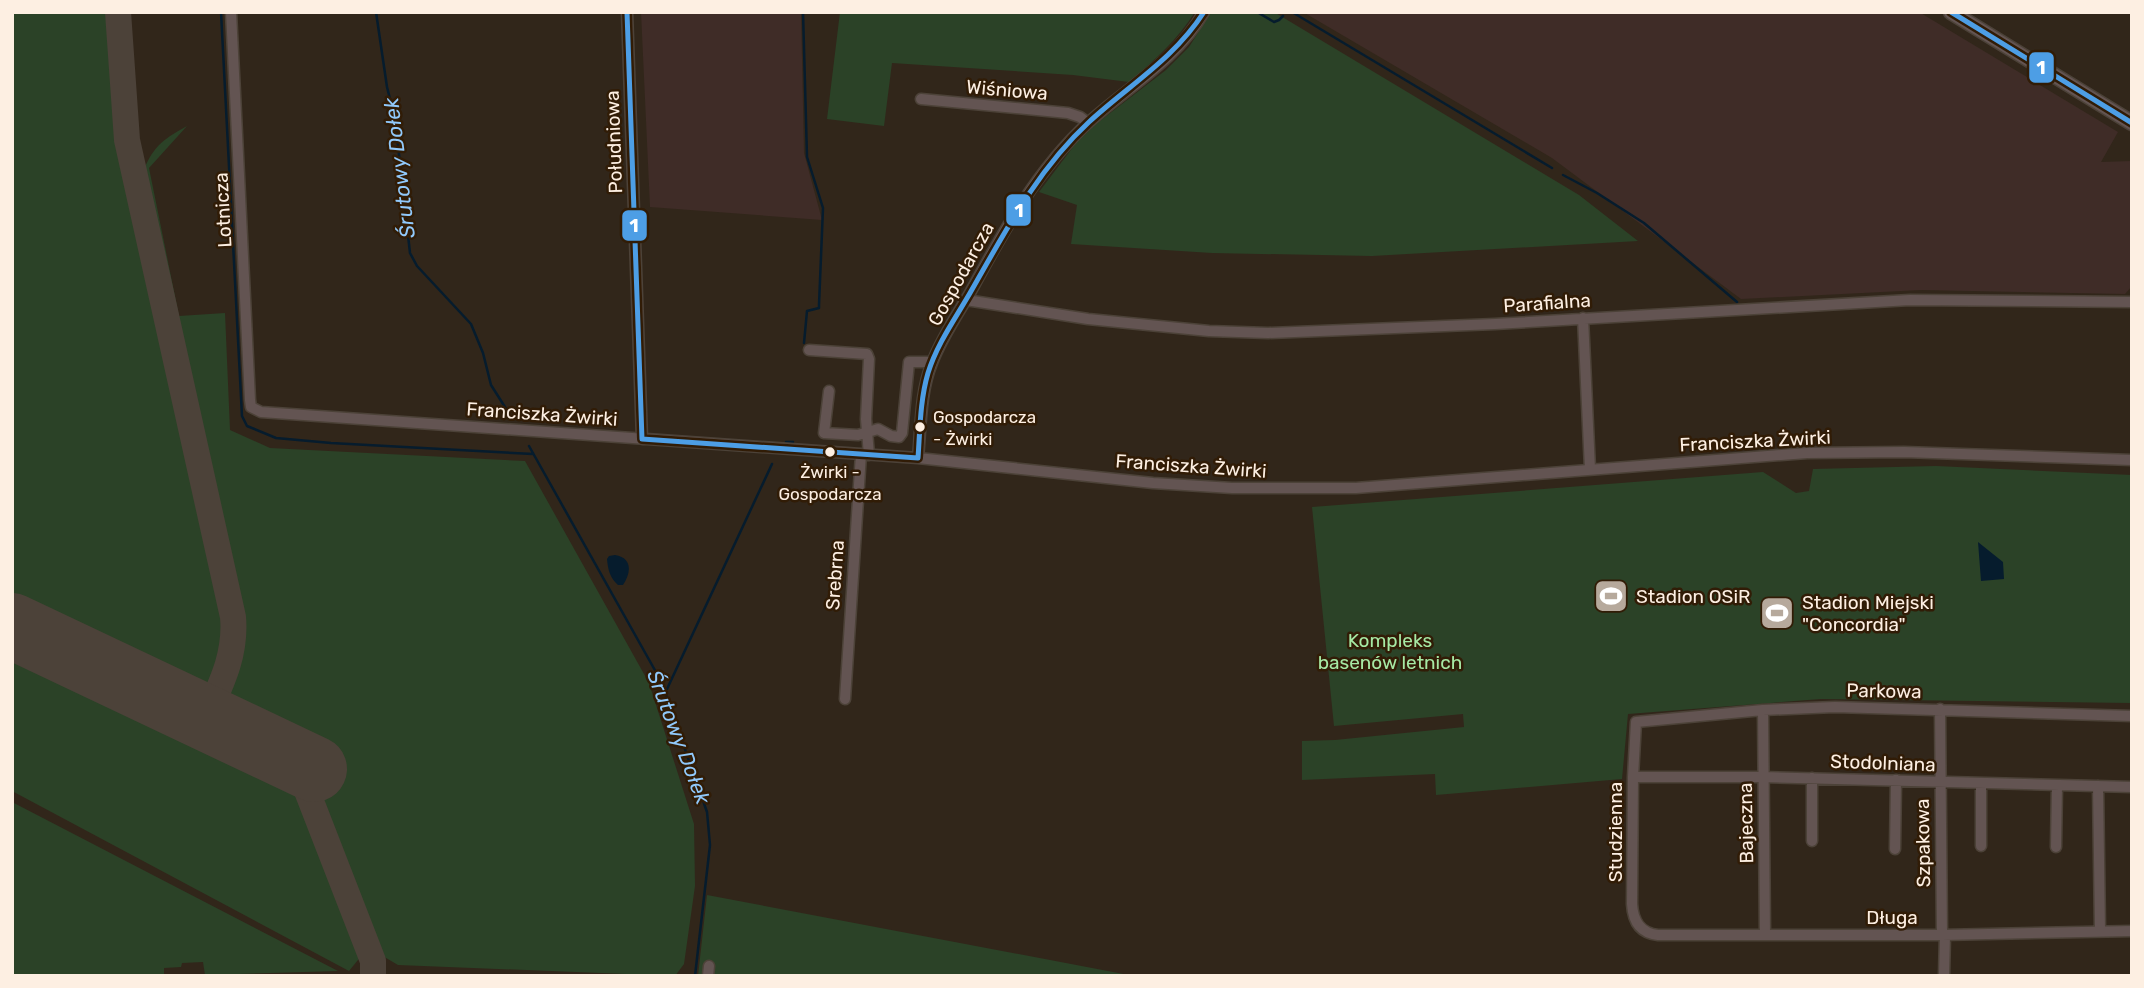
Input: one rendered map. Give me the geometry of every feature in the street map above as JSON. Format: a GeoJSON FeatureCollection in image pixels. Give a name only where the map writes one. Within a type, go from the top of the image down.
{"type":"FeatureCollection","features":[{"type":"Feature","properties":{"kind":"street","name":"Lotnicza"},"geometry":{"type":"LineString","coordinates":[[231,12],[251,407]]}},
{"type":"Feature","properties":{"kind":"street","name":"Południowa"},"geometry":{"type":"LineString","coordinates":[[627,12],[642,439]]}},
{"type":"Feature","properties":{"kind":"street","name":"Gospodarcza"},"geometry":{"type":"LineString","coordinates":[[918,458],[925,390],[932,362],[1001,236],[1061,150],[1088,123],[1170,56],[1196,27],[1204,12]]}},
{"type":"Feature","properties":{"kind":"street"},"geometry":{"type":"LineString","coordinates":[[1951,12],[2132,123]]}},
{"type":"Feature","properties":{"kind":"street","name":"Wiśniowa"},"geometry":{"type":"LineString","coordinates":[[921,99],[1068,113],[1088,123]]}},
{"type":"Feature","properties":{"kind":"street","name":"Parafialna"},"geometry":{"type":"LineString","coordinates":[[965,300],[1087,319],[1209,331],[1268,333],[1467,325],[1910,300],[2132,302]]}},
{"type":"Feature","properties":{"kind":"street"},"geometry":{"type":"LineString","coordinates":[[1583,318],[1590,468]]}},
{"type":"Feature","properties":{"kind":"street","name":"Srebrna"},"geometry":{"type":"LineString","coordinates":[[809,350],[867,354],[869,359],[867,431],[845,699]]}},
{"type":"Feature","properties":{"kind":"street"},"geometry":{"type":"LineString","coordinates":[[829,391],[824,433],[858,435],[878,429],[894,437],[901,435],[909,362],[932,362]]}},
{"type":"Feature","properties":{"kind":"street","name":"Franciszka Żwirki"},"geometry":{"type":"LineString","coordinates":[[251,407],[261,412],[918,458],[1153,483],[1243,489],[1356,488],[1807,453],[1916,453],[2132,460]]}},
{"type":"Feature","properties":{"kind":"street","name":"Parkowa"},"geometry":{"type":"LineString","coordinates":[[1636,722],[1763,710],[1835,707],[2132,716]]}},
{"type":"Feature","properties":{"kind":"street","name":"Szpakowa"},"geometry":{"type":"LineString","coordinates":[[1940,709],[1944,976]]}},
{"type":"Feature","properties":{"kind":"street","name":"Bajeczna"},"geometry":{"type":"LineString","coordinates":[[1763,710],[1765,934]]}},
{"type":"Feature","properties":{"kind":"street","name":"Studzienna"},"geometry":{"type":"LineString","coordinates":[[1636,722],[1633,777],[1633,914],[1640,927],[1651,934]]}},
{"type":"Feature","properties":{"kind":"street","name":"Stodolniana"},"geometry":{"type":"LineString","coordinates":[[1633,777],[1763,777],[2132,787]]}},
{"type":"Feature","properties":{"kind":"street"},"geometry":{"type":"LineString","coordinates":[[1812,778],[1812,841]]}},
{"type":"Feature","properties":{"kind":"street"},"geometry":{"type":"LineString","coordinates":[[1895,849],[1896,780]]}},
{"type":"Feature","properties":{"kind":"street"},"geometry":{"type":"LineString","coordinates":[[1981,783],[1981,846]]}},
{"type":"Feature","properties":{"kind":"street"},"geometry":{"type":"LineString","coordinates":[[2056,847],[2057,785]]}},
{"type":"Feature","properties":{"kind":"street"},"geometry":{"type":"LineString","coordinates":[[2098,786],[2100,932]]}},
{"type":"Feature","properties":{"kind":"street","name":"Długa"},"geometry":{"type":"LineString","coordinates":[[1651,934],[1944,935],[2132,931]]}},
{"type":"Feature","properties":{"kind":"shaded area"},"geometry":{"type":"Polygon","coordinates":[[[641,12],[801,12],[804,153],[822,220],[650,207],[641,12]]]}},
{"type":"Feature","properties":{"kind":"shaded area"},"geometry":{"type":"Polygon","coordinates":[[[1303,12],[1919,12],[2118,132],[2101,162],[2132,161],[2132,286],[2125,294],[1921,290],[1741,299],[1552,158],[1303,12]]]}},
{"type":"Feature","properties":{"kind":"green space"},"geometry":{"type":"Polygon","coordinates":[[[12,12],[113,12],[122,141],[227,610],[228,633],[222,671],[211,692],[204,699],[193,700],[12,610],[12,12]]]}},
{"type":"Feature","properties":{"kind":"green space"},"geometry":{"type":"Polygon","coordinates":[[[840,12],[1195,12],[1165,49],[1129,82],[1073,75],[892,63],[884,126],[827,119],[840,12]]]}},
{"type":"Feature","properties":{"kind":"green space"},"geometry":{"type":"Polygon","coordinates":[[[1211,12],[1274,12],[1579,195],[1638,241],[1372,256],[1212,253],[1071,244],[1077,205],[1039,192],[1076,143],[1096,124],[1166,70],[1189,47],[1211,12]]]}},
{"type":"Feature","properties":{"kind":"green space"},"geometry":{"type":"Polygon","coordinates":[[[187,126],[149,168],[179,316],[225,313],[230,430],[270,448],[525,461],[649,683],[694,824],[695,886],[684,964],[675,976],[398,965],[381,955],[318,791],[334,755],[218,712],[240,654],[244,616],[190,375],[141,176],[158,146],[187,126]]]}},
{"type":"Feature","properties":{"kind":"green space","name":"Stadion Miejski \"Concordia\""},"geometry":{"type":"Polygon","coordinates":[[[1936,466],[2132,475],[2132,703],[1821,699],[1628,714],[1622,779],[1436,795],[1435,774],[1302,780],[1302,741],[1464,727],[1463,714],[1334,726],[1312,507],[1763,472],[1796,493],[1809,491],[1813,469],[1936,466]]]}},
{"type":"Feature","properties":{"kind":"green space"},"geometry":{"type":"Polygon","coordinates":[[[12,646],[296,784],[362,955],[349,971],[12,791],[12,646]]]}},
{"type":"Feature","properties":{"kind":"green space"},"geometry":{"type":"Polygon","coordinates":[[[12,802],[338,971],[205,975],[203,962],[182,963],[181,967],[164,968],[164,976],[12,976],[12,802]]]}},
{"type":"Feature","properties":{"kind":"green space"},"geometry":{"type":"Polygon","coordinates":[[[707,895],[1134,976],[698,976],[707,895]]]}},
{"type":"Feature","properties":{"kind":"water"},"geometry":{"type":"Polygon","coordinates":[[[1978,542],[2003,562],[2004,579],[1981,581],[1978,542]]]}},
{"type":"Feature","properties":{"kind":"water"},"geometry":{"type":"Polygon","coordinates":[[[615,555],[628,563],[628,576],[623,585],[615,582],[609,570],[607,559],[615,555]]]}},
{"type":"Feature","properties":{"kind":"waterway"},"geometry":{"type":"LineString","coordinates":[[221,12],[242,416],[247,426],[276,438],[533,454]]}},
{"type":"Feature","properties":{"kind":"waterway","name":"Śrutowy Dołek"},"geometry":{"type":"LineString","coordinates":[[376,12],[387,87],[395,119],[410,253],[417,266],[471,324],[483,353],[491,385],[512,418]]}},
{"type":"Feature","properties":{"kind":"waterway"},"geometry":{"type":"LineString","coordinates":[[803,12],[807,157],[823,208],[819,308],[807,311],[804,343]]}},
{"type":"Feature","properties":{"kind":"waterway"},"geometry":{"type":"LineString","coordinates":[[1257,12],[1274,22],[1283,16]]}},
{"type":"Feature","properties":{"kind":"waterway"},"geometry":{"type":"LineString","coordinates":[[1292,12],[1552,168]]}},
{"type":"Feature","properties":{"kind":"waterway"},"geometry":{"type":"LineString","coordinates":[[1563,175],[1644,223],[1737,302]]}},
{"type":"Feature","properties":{"kind":"waterway"},"geometry":{"type":"LineString","coordinates":[[786,442],[793,442]]}},
{"type":"Feature","properties":{"kind":"waterway","name":"Śrutowy Dołek"},"geometry":{"type":"LineString","coordinates":[[529,446],[661,681],[707,812],[710,845],[695,976]]}},
{"type":"Feature","properties":{"kind":"waterway"},"geometry":{"type":"LineString","coordinates":[[667,689],[772,464]]}},
{"type":"Feature","properties":{"kind":"taxiway"},"geometry":{"type":"LineString","coordinates":[[118,12],[127,140],[233,617],[233,641],[224,675],[210,709],[201,714]]}},
{"type":"Feature","properties":{"kind":"taxiway"},"geometry":{"type":"LineString","coordinates":[[295,760],[373,961],[373,976]]}},
{"type":"Feature","properties":{"kind":"runway"},"geometry":{"type":"LineString","coordinates":[[12,626],[314,769]]}},
{"type":"Feature","properties":{"kind":"transit line","name":"1"},"geometry":{"type":"LineString","coordinates":[[627,12],[642,439]]}},
{"type":"Feature","properties":{"kind":"transit line","name":"1"},"geometry":{"type":"LineString","coordinates":[[918,458],[923,394],[936,352],[1023,203],[1070,141],[1165,58],[1204,12]]}},
{"type":"Feature","properties":{"kind":"transit line","name":"1"},"geometry":{"type":"LineString","coordinates":[[1951,12],[2132,123]]}},
{"type":"Feature","properties":{"kind":"transit line","name":"1"},"geometry":{"type":"LineString","coordinates":[[642,439],[918,458]]}},
{"type":"Feature","properties":{"kind":"place","name":"Gospodarcza - Żwirki"},"geometry":{"type":"Point","coordinates":[920,427]}},
{"type":"Feature","properties":{"kind":"place","name":"Żwirki - Gospodarcza"},"geometry":{"type":"Point","coordinates":[830,452]}},
{"type":"Feature","properties":{"kind":"place","name":"Stadion OSiR"},"geometry":{"type":"Point","coordinates":[1611,596]}},
{"type":"Feature","properties":{"kind":"place","name":"Stadion Miejski \"Concordia\""},"geometry":{"type":"Point","coordinates":[1777,613]}},
{"type":"Feature","properties":{"kind":"park label","name":"Kompleks basenów letnich"},"geometry":{"type":"Point","coordinates":[1390,651]}}]}
